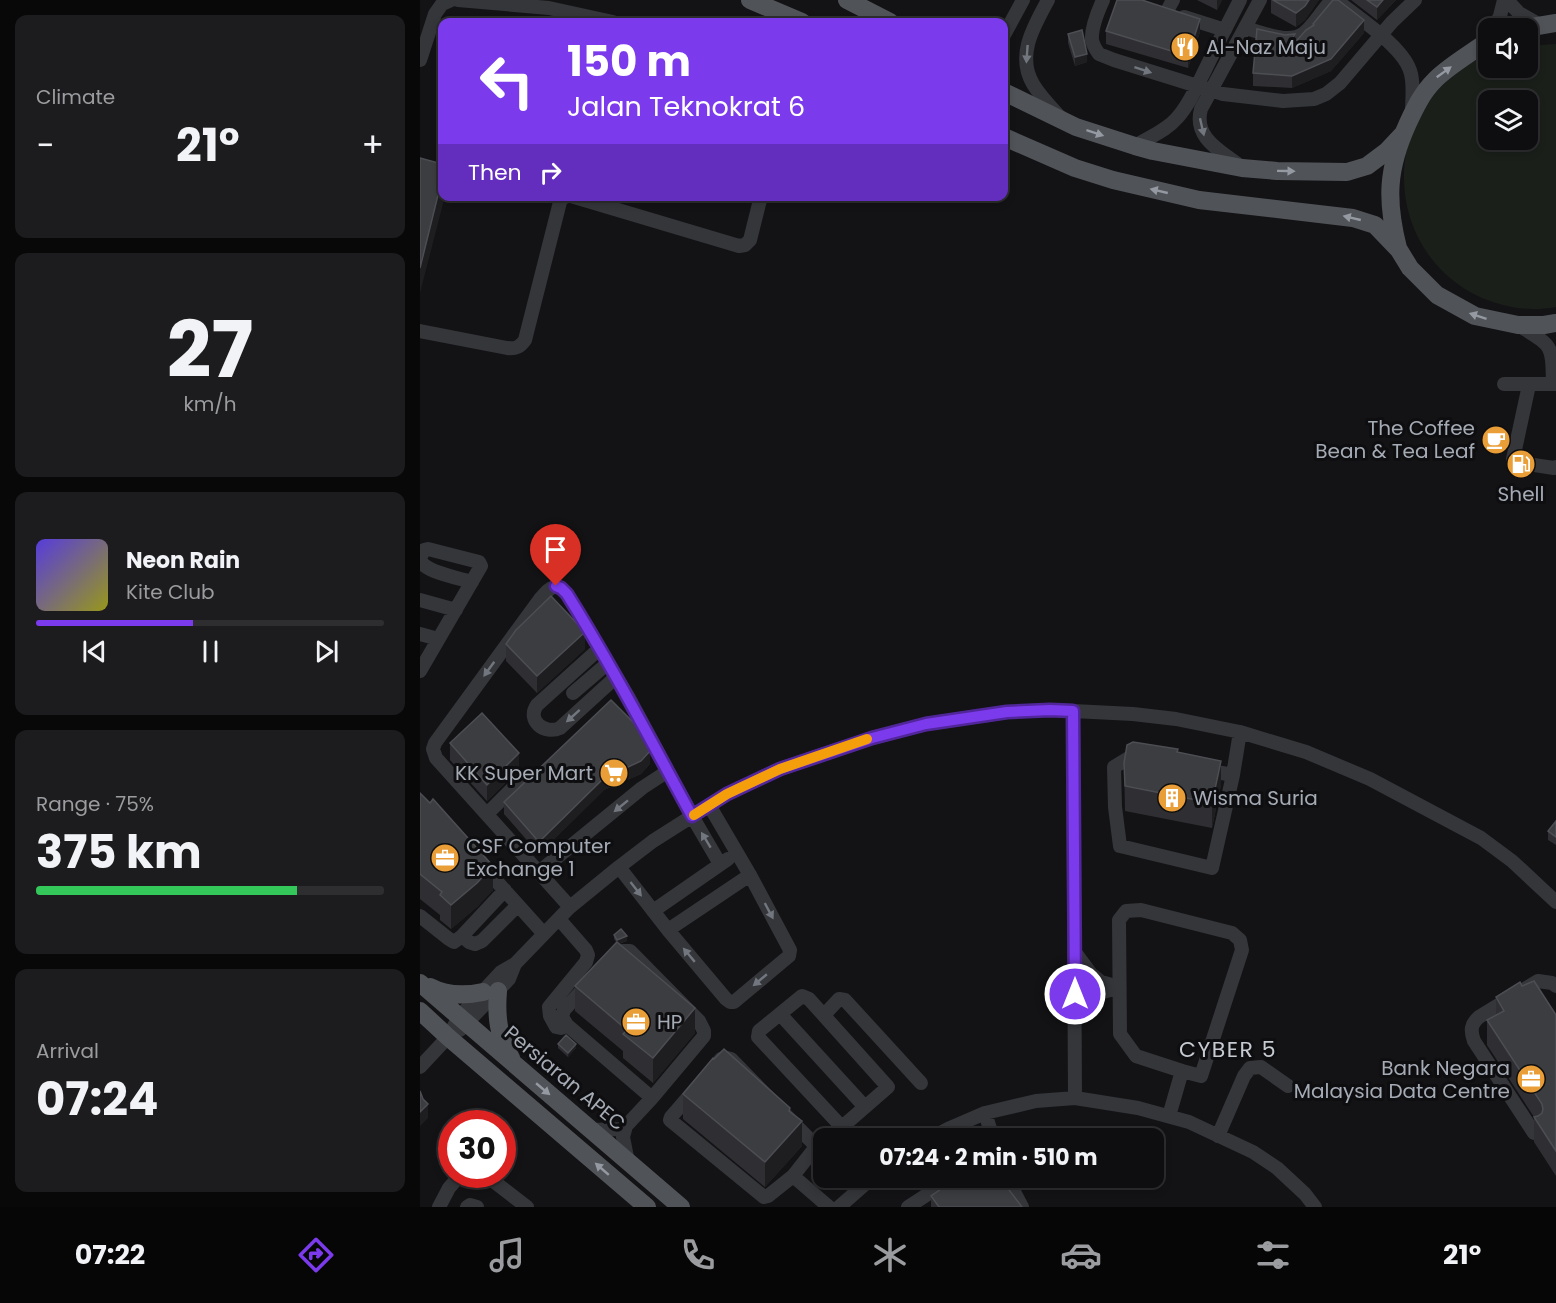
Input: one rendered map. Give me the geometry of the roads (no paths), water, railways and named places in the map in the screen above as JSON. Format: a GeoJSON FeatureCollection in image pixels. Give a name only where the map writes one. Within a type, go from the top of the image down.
{"type":"FeatureCollection","features":[{"type":"Feature","properties":{"kind":"main road"},"geometry":{"type":"LineString","coordinates":[[750,0],[793,18]]}},
{"type":"Feature","properties":{"kind":"main road"},"geometry":{"type":"LineString","coordinates":[[847,0],[882,18]]}},
{"type":"Feature","properties":{"kind":"main road"},"geometry":{"type":"LineString","coordinates":[[1399,250],[1392,222],[1390,180],[1393,160],[1402,135],[1422,96],[1436,79],[1478,48]]}},
{"type":"Feature","properties":{"kind":"main road"},"geometry":{"type":"LineString","coordinates":[[1008,94],[1076,127],[1135,146],[1242,168],[1347,172],[1367,166],[1387,152],[1402,135]]}},
{"type":"Feature","properties":{"kind":"main road"},"geometry":{"type":"LineString","coordinates":[[1008,139],[1075,168],[1113,180],[1199,200],[1353,218],[1375,225],[1399,250],[1410,268],[1437,295],[1475,316],[1518,325],[1545,326],[1556,323]]}},
{"type":"Feature","properties":{"kind":"main road"},"geometry":{"type":"LineString","coordinates":[[420,983],[451,994],[490,991],[496,1005],[504,1046],[516,1066]]}},
{"type":"Feature","properties":{"kind":"main road","name":"Persiaran APEC"},"geometry":{"type":"LineString","coordinates":[[420,983],[681,1207]]}},
{"type":"Feature","properties":{"kind":"main road"},"geometry":{"type":"LineString","coordinates":[[420,1011],[646,1207]]}},
{"type":"Feature","properties":{"kind":"street"},"geometry":{"type":"LineString","coordinates":[[420,60],[435,14],[442,4],[451,0]]}},
{"type":"Feature","properties":{"kind":"street"},"geometry":{"type":"LineString","coordinates":[[458,0],[549,8],[595,18]]}},
{"type":"Feature","properties":{"kind":"street"},"geometry":{"type":"LineString","coordinates":[[1008,28],[1023,0]]}},
{"type":"Feature","properties":{"kind":"street"},"geometry":{"type":"LineString","coordinates":[[1048,0],[1028,42],[1026,63],[1034,86],[1064,121]]}},
{"type":"Feature","properties":{"kind":"street"},"geometry":{"type":"LineString","coordinates":[[1103,0],[1096,17],[1092,40],[1099,54],[1211,92],[1282,101],[1314,99],[1326,94],[1340,83],[1392,22],[1415,0]]}},
{"type":"Feature","properties":{"kind":"street"},"geometry":{"type":"LineString","coordinates":[[1135,146],[1148,137],[1160,133],[1176,119],[1196,87],[1240,0]]}},
{"type":"Feature","properties":{"kind":"street"},"geometry":{"type":"LineString","coordinates":[[1242,168],[1204,137],[1200,114],[1260,0]]}},
{"type":"Feature","properties":{"kind":"street"},"geometry":{"type":"LineString","coordinates":[[1245,28],[1284,38],[1298,36],[1334,0],[1397,49],[1409,66],[1412,75],[1412,114]]}},
{"type":"Feature","properties":{"kind":"street"},"geometry":{"type":"LineString","coordinates":[[1499,18],[1506,0],[1519,13],[1540,26]]}},
{"type":"Feature","properties":{"kind":"street"},"geometry":{"type":"LineString","coordinates":[[1166,6],[1225,30]]}},
{"type":"Feature","properties":{"kind":"street"},"geometry":{"type":"LineString","coordinates":[[420,331],[507,348],[521,345],[525,340],[561,201]]}},
{"type":"Feature","properties":{"kind":"street"},"geometry":{"type":"LineString","coordinates":[[588,201],[740,246],[750,240],[760,201]]}},
{"type":"Feature","properties":{"kind":"street"},"geometry":{"type":"LineString","coordinates":[[1504,384],[1555,384],[1553,359],[1547,343],[1518,325]]}},
{"type":"Feature","properties":{"kind":"street"},"geometry":{"type":"LineString","coordinates":[[1529,385],[1513,459],[1514,462],[1556,468]]}},
{"type":"Feature","properties":{"kind":"street"},"geometry":{"type":"LineString","coordinates":[[421,668],[456,610],[472,582],[481,566],[479,562],[428,549],[424,550],[420,560],[422,565],[472,582]]}},
{"type":"Feature","properties":{"kind":"street"},"geometry":{"type":"LineString","coordinates":[[570,907],[436,758],[433,749],[435,743],[540,599],[550,588],[556,586],[567,594],[600,649],[720,864]]}},
{"type":"Feature","properties":{"kind":"street"},"geometry":{"type":"LineString","coordinates":[[420,600],[456,610]]}},
{"type":"Feature","properties":{"kind":"street"},"geometry":{"type":"LineString","coordinates":[[420,634],[438,639]]}},
{"type":"Feature","properties":{"kind":"street"},"geometry":{"type":"LineString","coordinates":[[600,649],[537,705],[533,710],[537,723],[544,729],[560,728],[616,677]]}},
{"type":"Feature","properties":{"kind":"street"},"geometry":{"type":"LineString","coordinates":[[573,693],[608,663]]}},
{"type":"Feature","properties":{"kind":"street"},"geometry":{"type":"LineString","coordinates":[[420,1067],[490,991],[509,979],[515,964],[570,907],[653,841],[727,794],[780,769],[872,738],[926,724],[1007,712],[1050,710],[1133,714],[1176,719],[1240,732],[1306,752],[1370,779],[1481,838],[1512,861],[1556,902]]}},
{"type":"Feature","properties":{"kind":"street"},"geometry":{"type":"LineString","coordinates":[[1073,711],[1075,1098]]}},
{"type":"Feature","properties":{"kind":"street"},"geometry":{"type":"LineString","coordinates":[[1154,760],[1132,756],[1114,767],[1119,846],[1212,868],[1233,775],[1240,732]]}},
{"type":"Feature","properties":{"kind":"street"},"geometry":{"type":"LineString","coordinates":[[1188,766],[1233,775]]}},
{"type":"Feature","properties":{"kind":"street"},"geometry":{"type":"LineString","coordinates":[[539,872],[642,788],[668,771]]}},
{"type":"Feature","properties":{"kind":"street"},"geometry":{"type":"LineString","coordinates":[[487,814],[525,776]]}},
{"type":"Feature","properties":{"kind":"street"},"geometry":{"type":"LineString","coordinates":[[619,867],[726,999],[734,1002],[789,956],[790,950],[709,805]]}},
{"type":"Feature","properties":{"kind":"street"},"geometry":{"type":"LineString","coordinates":[[653,911],[736,854]]}},
{"type":"Feature","properties":{"kind":"street"},"geometry":{"type":"LineString","coordinates":[[474,856],[544,934]]}},
{"type":"Feature","properties":{"kind":"street"},"geometry":{"type":"LineString","coordinates":[[668,930],[750,875]]}},
{"type":"Feature","properties":{"kind":"street"},"geometry":{"type":"LineString","coordinates":[[420,916],[454,942],[505,890]]}},
{"type":"Feature","properties":{"kind":"street"},"geometry":{"type":"LineString","coordinates":[[462,936],[475,944],[482,941],[518,905]]}},
{"type":"Feature","properties":{"kind":"street"},"geometry":{"type":"LineString","coordinates":[[1141,910],[1209,927],[1232,933],[1240,940],[1242,950],[1201,1076],[1182,1071],[1136,1056],[1120,1034],[1119,920],[1126,911],[1141,910]]}},
{"type":"Feature","properties":{"kind":"street"},"geometry":{"type":"LineString","coordinates":[[559,919],[588,955],[586,962],[549,1008],[550,1016],[556,1027],[561,1028],[567,1025]]}},
{"type":"Feature","properties":{"kind":"street"},"geometry":{"type":"LineString","coordinates":[[590,1130],[621,1129],[626,1126],[652,1098],[705,1036],[699,1021],[630,951],[622,951],[609,961],[564,1010],[562,1017],[567,1025],[652,1098]]}},
{"type":"Feature","properties":{"kind":"street"},"geometry":{"type":"LineString","coordinates":[[1074,951],[1090,974],[1101,982],[1119,987]]}},
{"type":"Feature","properties":{"kind":"street"},"geometry":{"type":"LineString","coordinates":[[1534,1133],[1474,1041],[1471,1029],[1473,1022],[1479,1017],[1538,981],[1552,983],[1556,986]]}},
{"type":"Feature","properties":{"kind":"street"},"geometry":{"type":"LineString","coordinates":[[1075,1015],[1088,998],[1119,987]]}},
{"type":"Feature","properties":{"kind":"street"},"geometry":{"type":"LineString","coordinates":[[888,1088],[809,999],[802,996],[759,1031],[758,1037],[842,1127],[910,1070]]}},
{"type":"Feature","properties":{"kind":"street"},"geometry":{"type":"LineString","coordinates":[[824,1014],[839,999],[845,1000],[921,1083]]}},
{"type":"Feature","properties":{"kind":"street"},"geometry":{"type":"LineString","coordinates":[[780,1014],[865,1107]]}},
{"type":"Feature","properties":{"kind":"street"},"geometry":{"type":"LineString","coordinates":[[722,1059],[731,1059],[815,1145],[793,1176],[764,1197],[670,1120],[722,1059]]}},
{"type":"Feature","properties":{"kind":"street"},"geometry":{"type":"LineString","coordinates":[[1218,1136],[1244,1076],[1250,1068],[1261,1067],[1288,1086]]}},
{"type":"Feature","properties":{"kind":"street"},"geometry":{"type":"LineString","coordinates":[[1169,1116],[1182,1071]]}},
{"type":"Feature","properties":{"kind":"street"},"geometry":{"type":"LineString","coordinates":[[950,1128],[985,1113],[1036,1101],[1075,1098],[1138,1108],[1189,1122],[1253,1152],[1277,1168],[1305,1194],[1315,1207]]}},
{"type":"Feature","properties":{"kind":"street"},"geometry":{"type":"LineString","coordinates":[[985,1113],[990,1128]]}},
{"type":"Feature","properties":{"kind":"street"},"geometry":{"type":"LineString","coordinates":[[626,1126],[623,1137],[628,1162]]}},
{"type":"Feature","properties":{"kind":"street"},"geometry":{"type":"LineString","coordinates":[[793,1176],[829,1207]]}},
{"type":"Feature","properties":{"kind":"street"},"geometry":{"type":"LineString","coordinates":[[439,1207],[449,1188]]}},
{"type":"Feature","properties":{"kind":"street"},"geometry":{"type":"LineString","coordinates":[[502,1188],[527,1207]]}},
{"type":"Feature","properties":{"kind":"street"},"geometry":{"type":"LineString","coordinates":[[839,1207],[861,1188]]}},
{"type":"Feature","properties":{"kind":"street"},"geometry":{"type":"LineString","coordinates":[[908,1207],[930,1192],[941,1188]]}},
{"type":"Feature","properties":{"kind":"street"},"geometry":{"type":"LineString","coordinates":[[1012,1188],[1022,1207]]}},
{"type":"Feature","properties":{"kind":"street"},"geometry":{"type":"LineString","coordinates":[[467,1207],[470,1205],[477,1207]]}},
{"type":"Feature","properties":{"kind":"place","name":"Al-Naz Maju"},"geometry":{"type":"Point","coordinates":[1185,47]}},
{"type":"Feature","properties":{"kind":"place","name":"The Coffee Bean & Tea Leaf"},"geometry":{"type":"Point","coordinates":[1496,440]}},
{"type":"Feature","properties":{"kind":"place","name":"Shell"},"geometry":{"type":"Point","coordinates":[1521,464]}},
{"type":"Feature","properties":{"kind":"place","name":"KK Super Mart"},"geometry":{"type":"Point","coordinates":[614,773]}},
{"type":"Feature","properties":{"kind":"place","name":"Wisma Suria"},"geometry":{"type":"Point","coordinates":[1172,798]}},
{"type":"Feature","properties":{"kind":"place","name":"CSF Computer Exchange 1"},"geometry":{"type":"Point","coordinates":[445,858]}},
{"type":"Feature","properties":{"kind":"place","name":"HP"},"geometry":{"type":"Point","coordinates":[636,1022]}},
{"type":"Feature","properties":{"kind":"place","name":"Bank Negara Malaysia Data Centre"},"geometry":{"type":"Point","coordinates":[1531,1079]}},
{"type":"Feature","properties":{"kind":"district","name":"CYBER 5"},"geometry":{"type":"Point","coordinates":[1228,1049]}}]}
